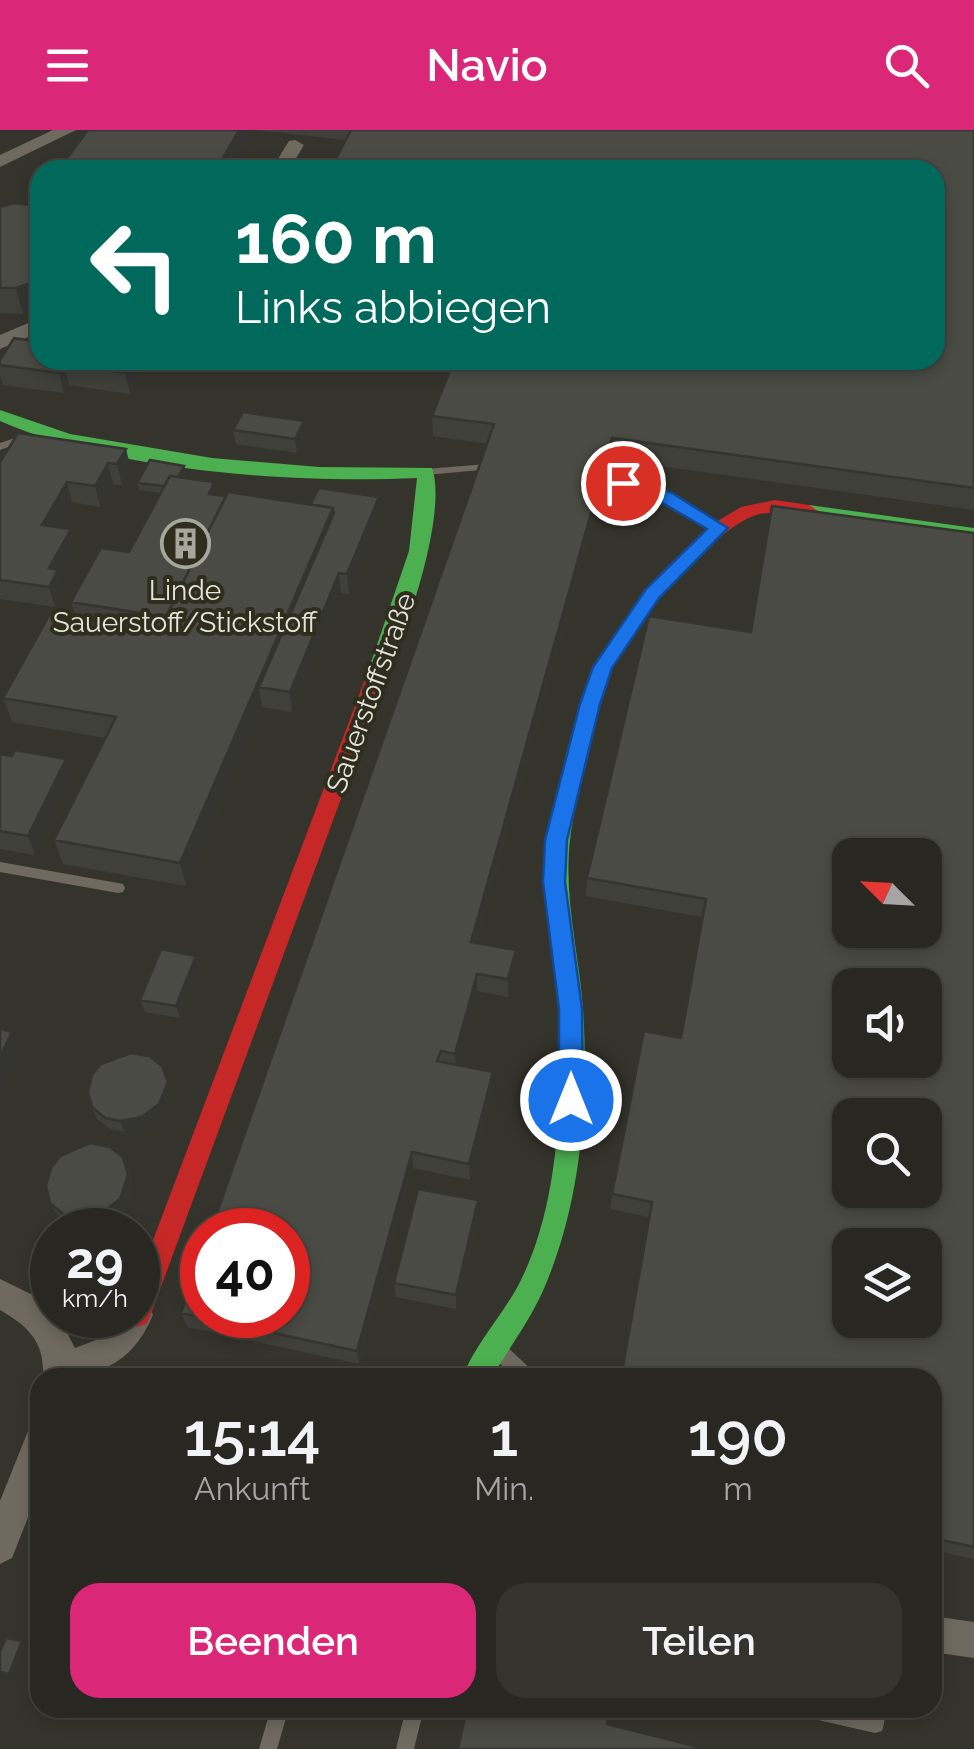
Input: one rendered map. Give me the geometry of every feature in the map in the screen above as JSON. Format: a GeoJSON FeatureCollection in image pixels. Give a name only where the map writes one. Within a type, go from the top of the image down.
{"type":"FeatureCollection","features":[{"type":"Feature","properties":{"kind":"street"},"geometry":{"type":"LineString","coordinates":[[0,162],[66,130]]}},
{"type":"Feature","properties":{"kind":"street"},"geometry":{"type":"LineString","coordinates":[[286,160],[295,145]]}},
{"type":"Feature","properties":{"kind":"street"},"geometry":{"type":"LineString","coordinates":[[0,343],[30,329]]}},
{"type":"Feature","properties":{"kind":"street"},"geometry":{"type":"LineString","coordinates":[[0,415],[35,432],[131,452],[320,478],[426,472]]}},
{"type":"Feature","properties":{"kind":"street","name":"Sauerstoffstraße"},"geometry":{"type":"LineString","coordinates":[[160,1254],[412,581],[427,518],[426,472]]}},
{"type":"Feature","properties":{"kind":"street"},"geometry":{"type":"LineString","coordinates":[[482,1368],[532,1284],[558,1201],[571,1100],[571,1009],[554,882],[556,840],[603,667],[652,594],[719,528],[747,510],[775,506],[974,534]]}},
{"type":"Feature","properties":{"kind":"street"},"geometry":{"type":"LineString","coordinates":[[0,1294],[27,1307],[50,1327],[58,1345],[60,1368]]}},
{"type":"Feature","properties":{"kind":"street","name":"Sauerstoffstraße"},"geometry":{"type":"LineString","coordinates":[[71,1368],[107,1352],[118,1338]]}},
{"type":"Feature","properties":{"kind":"street"},"geometry":{"type":"LineString","coordinates":[[0,1546],[30,1473]]}},
{"type":"Feature","properties":{"kind":"street"},"geometry":{"type":"LineString","coordinates":[[942,1635],[974,1640]]}},
{"type":"Feature","properties":{"kind":"lane"},"geometry":{"type":"LineString","coordinates":[[0,447],[35,432]]}},
{"type":"Feature","properties":{"kind":"lane"},"geometry":{"type":"LineString","coordinates":[[426,472],[486,467]]}},
{"type":"Feature","properties":{"kind":"lane"},"geometry":{"type":"LineString","coordinates":[[604,480],[665,497],[719,528]]}},
{"type":"Feature","properties":{"kind":"lane"},"geometry":{"type":"LineString","coordinates":[[0,866],[118,888]]}},
{"type":"Feature","properties":{"kind":"lane"},"geometry":{"type":"LineString","coordinates":[[496,1348],[517,1368]]}},
{"type":"Feature","properties":{"kind":"lane"},"geometry":{"type":"LineString","coordinates":[[268,1749],[277,1718]]}},
{"type":"Feature","properties":{"kind":"lane"},"geometry":{"type":"LineString","coordinates":[[405,1749],[413,1718]]}},
{"type":"Feature","properties":{"kind":"lane"},"geometry":{"type":"LineString","coordinates":[[849,1718],[875,1724],[875,1718]]}},
{"type":"Feature","properties":{"kind":"building"},"geometry":{"type":"Polygon","coordinates":[[[88,130],[239,130],[222,160],[66,160],[88,130]]]}},
{"type":"Feature","properties":{"kind":"building"},"geometry":{"type":"Polygon","coordinates":[[[351,130],[974,130],[974,488],[612,438],[471,942],[516,950],[508,979],[477,974],[455,1054],[441,1051],[437,1061],[493,1072],[469,1164],[412,1152],[357,1351],[297,1338],[310,1338],[310,1208],[219,1208],[494,424],[432,416],[450,370],[945,370],[945,160],[335,160],[351,130]]]}},
{"type":"Feature","properties":{"kind":"building"},"geometry":{"type":"Polygon","coordinates":[[[30,205],[30,283],[16,288],[0,288],[0,207],[30,205]]]}},
{"type":"Feature","properties":{"kind":"building"},"geometry":{"type":"Polygon","coordinates":[[[14,338],[30,340],[30,369],[0,365],[14,338]]]}},
{"type":"Feature","properties":{"kind":"building"},"geometry":{"type":"Polygon","coordinates":[[[243,412],[304,421],[295,439],[233,430],[243,412]]]}},
{"type":"Feature","properties":{"kind":"building"},"geometry":{"type":"Polygon","coordinates":[[[18,433],[126,449],[117,464],[108,463],[95,486],[67,482],[42,525],[71,529],[49,568],[58,570],[49,587],[0,580],[0,462],[18,433]]]}},
{"type":"Feature","properties":{"kind":"building"},"geometry":{"type":"Polygon","coordinates":[[[150,460],[184,466],[178,477],[170,476],[164,486],[137,483],[150,460]]]}},
{"type":"Feature","properties":{"kind":"building","name":"Linde Sauerstoff/Stickstoff"},"geometry":{"type":"Polygon","coordinates":[[[170,476],[214,482],[209,494],[226,496],[166,617],[71,602],[101,548],[129,552],[170,476]]]}},
{"type":"Feature","properties":{"kind":"building"},"geometry":{"type":"Polygon","coordinates":[[[319,488],[379,497],[347,574],[339,573],[290,692],[259,687],[334,513],[333,508],[311,504],[319,488]]]}},
{"type":"Feature","properties":{"kind":"building"},"geometry":{"type":"Polygon","coordinates":[[[228,492],[333,508],[180,863],[54,840],[116,717],[3,698],[50,614],[158,632],[228,492]]]}},
{"type":"Feature","properties":{"kind":"building"},"geometry":{"type":"Polygon","coordinates":[[[772,506],[974,533],[974,1547],[942,1540],[942,1368],[623,1368],[652,1202],[612,1194],[644,1031],[681,1038],[706,899],[587,878],[649,616],[751,632],[772,506]]]}},
{"type":"Feature","properties":{"kind":"building"},"geometry":{"type":"Polygon","coordinates":[[[15,750],[66,759],[28,836],[0,831],[0,754],[12,756],[15,750]]]}},
{"type":"Feature","properties":{"kind":"building"},"geometry":{"type":"Polygon","coordinates":[[[161,949],[196,956],[176,1006],[140,1000],[161,949]]]}},
{"type":"Feature","properties":{"kind":"building"},"geometry":{"type":"Polygon","coordinates":[[[0,1029],[12,1032],[0,1057],[0,1029]]]}},
{"type":"Feature","properties":{"kind":"building"},"geometry":{"type":"Polygon","coordinates":[[[131,1053],[149,1056],[162,1066],[168,1082],[159,1104],[142,1117],[120,1121],[105,1118],[92,1107],[88,1092],[92,1075],[101,1064],[131,1053]]]}},
{"type":"Feature","properties":{"kind":"building"},"geometry":{"type":"Polygon","coordinates":[[[90,1143],[110,1147],[123,1157],[128,1175],[120,1199],[108,1208],[56,1208],[50,1203],[46,1186],[51,1168],[60,1156],[90,1143]]]}},
{"type":"Feature","properties":{"kind":"building"},"geometry":{"type":"Polygon","coordinates":[[[418,1189],[478,1200],[456,1295],[394,1283],[418,1189]]]}},
{"type":"Feature","properties":{"kind":"building"},"geometry":{"type":"Polygon","coordinates":[[[6,1638],[22,1641],[9,1674],[0,1672],[0,1652],[6,1638]]]}},
{"type":"Feature","properties":{"kind":"building"},"geometry":{"type":"Polygon","coordinates":[[[465,1718],[608,1718],[607,1724],[706,1749],[458,1749],[465,1718]]]}},
{"type":"Feature","properties":{"kind":"traffic: fast"},"geometry":{"type":"LineString","coordinates":[[0,415],[69,439],[212,464],[319,473],[426,472],[418,551],[377,674]]}},
{"type":"Feature","properties":{"kind":"traffic: fast"},"geometry":{"type":"LineString","coordinates":[[809,511],[974,534]]}},
{"type":"Feature","properties":{"kind":"traffic: fast"},"geometry":{"type":"LineString","coordinates":[[481,1368],[531,1287],[543,1258],[561,1188],[572,1076],[569,985],[556,891],[562,820]]}},
{"type":"Feature","properties":{"kind":"traffic: jam"},"geometry":{"type":"LineString","coordinates":[[562,820],[603,667],[652,594],[719,528],[747,511],[775,506],[809,511]]}},
{"type":"Feature","properties":{"kind":"traffic: jam"},"geometry":{"type":"LineString","coordinates":[[160,1255],[377,674]]}},
{"type":"Feature","properties":{"kind":"place","name":"Linde Sauerstoff/Stickstoff"},"geometry":{"type":"Point","coordinates":[185,543]}},
{"type":"Feature","properties":{"kind":"route"},"geometry":{"type":"LineString","coordinates":[[571,1100],[571,1009],[554,882],[556,840],[590,704],[603,667],[652,594],[719,528],[665,497],[623,483]]}}]}
